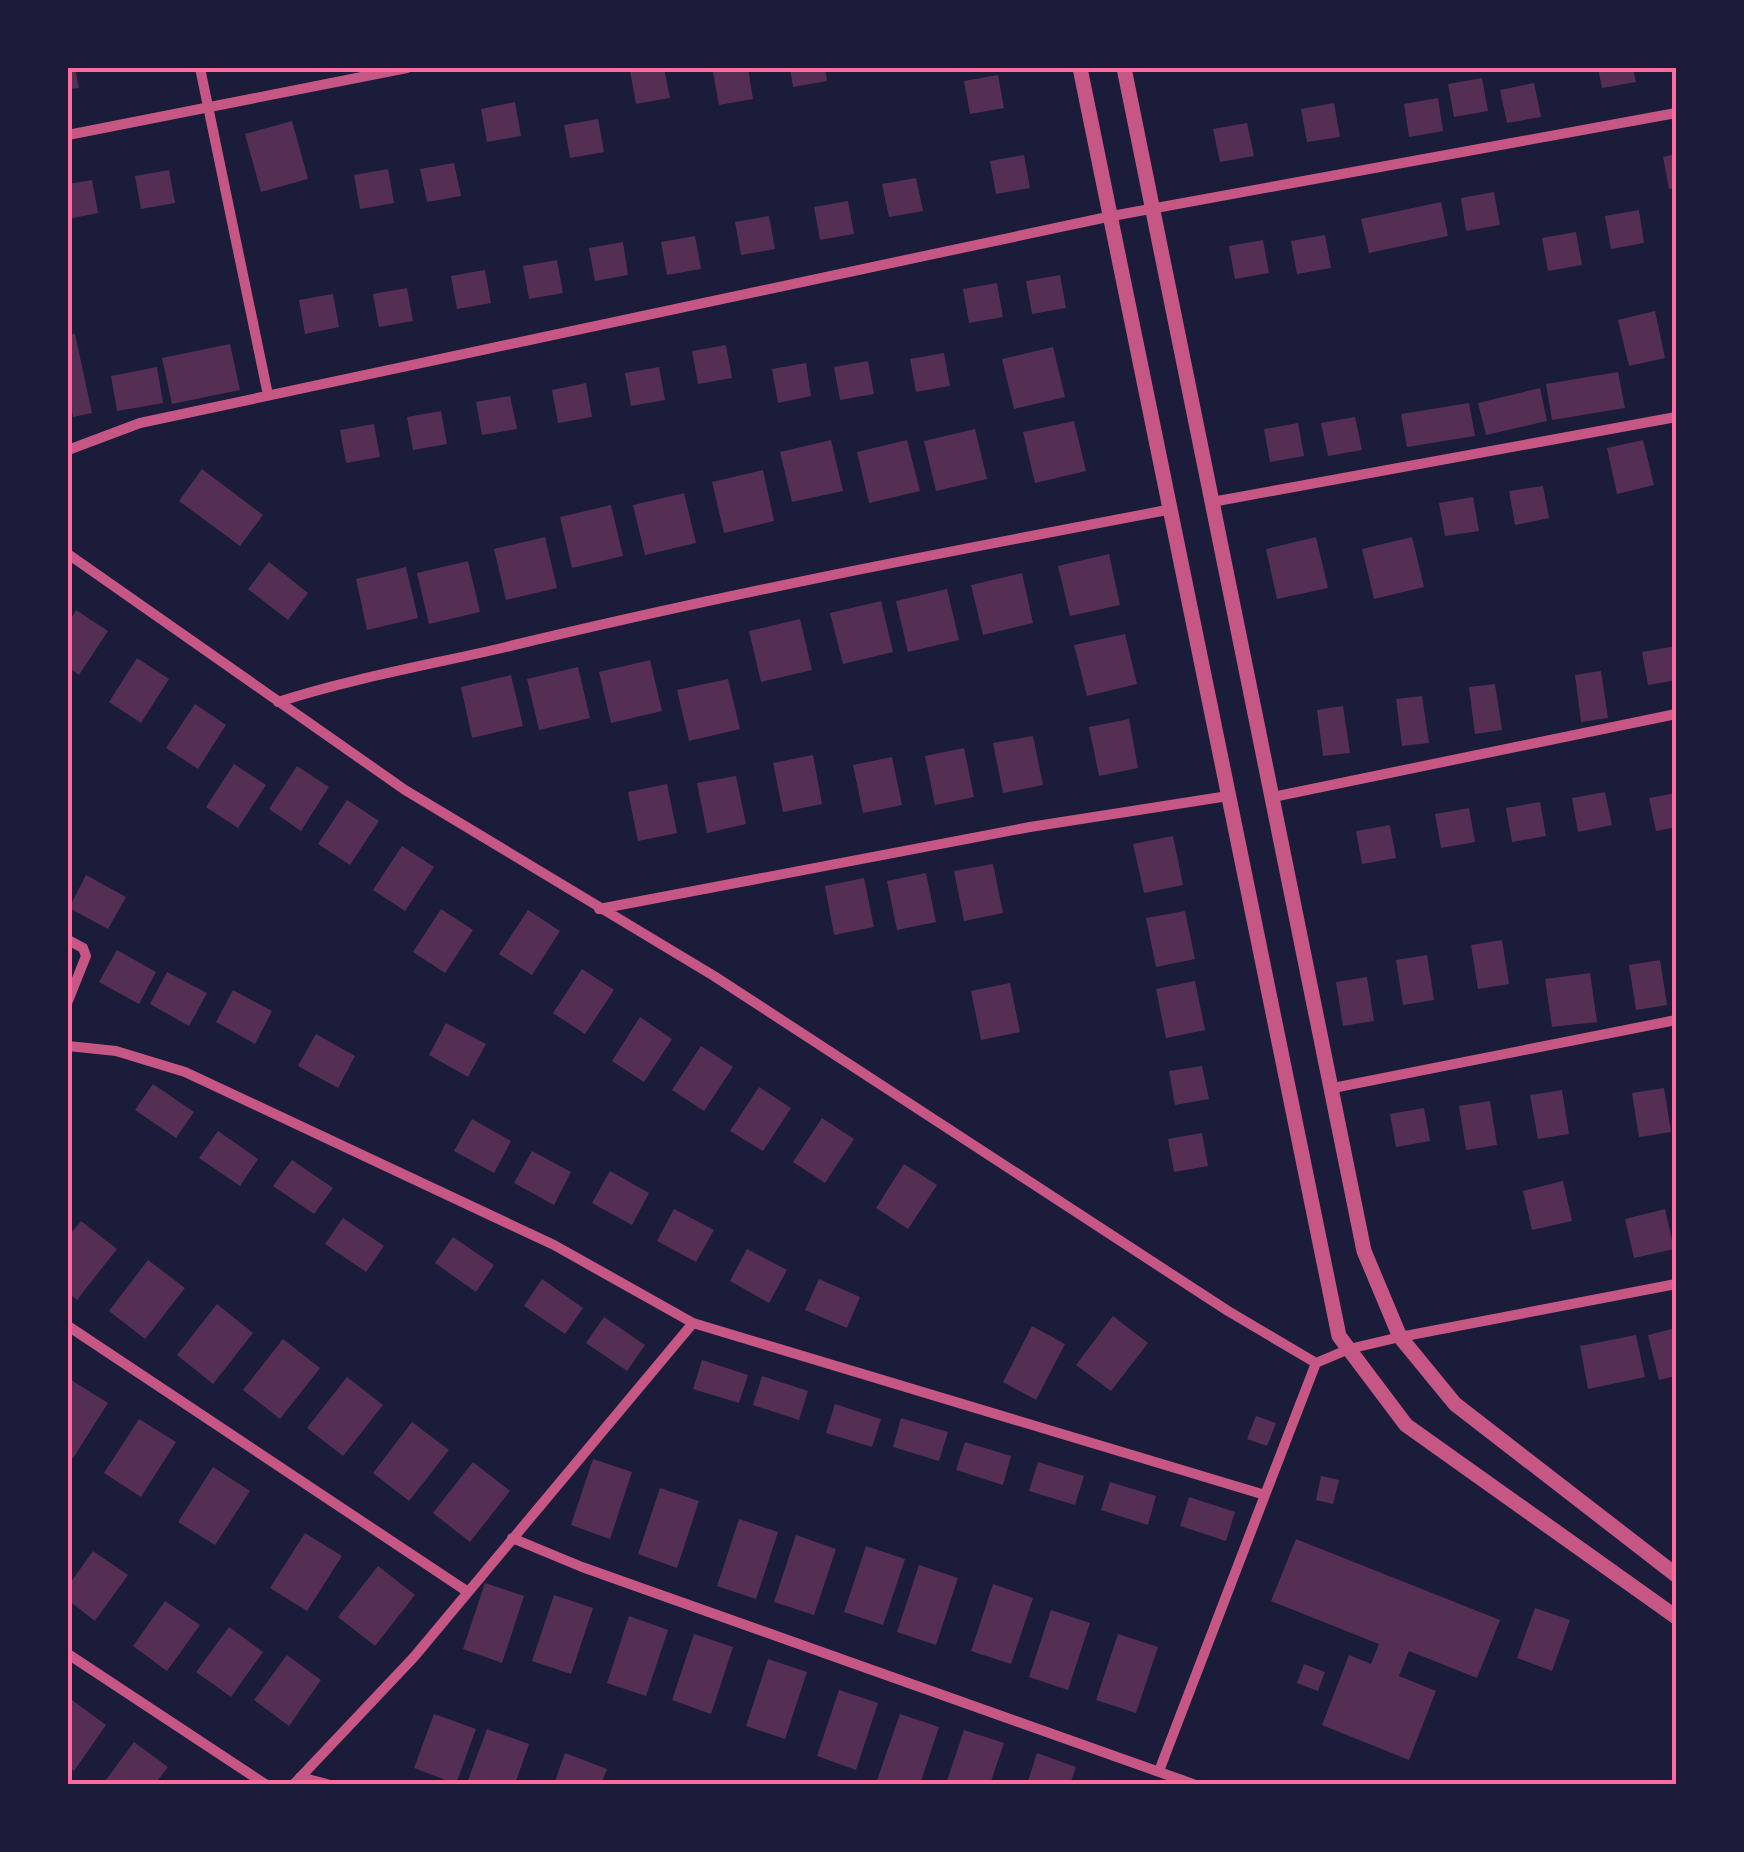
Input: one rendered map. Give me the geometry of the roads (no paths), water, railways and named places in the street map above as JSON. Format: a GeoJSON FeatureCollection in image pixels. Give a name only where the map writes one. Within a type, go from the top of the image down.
{"type":"FeatureCollection","features":[{"type":"Feature","properties":{"kind":"street"},"geometry":{"type":"LineString","coordinates":[[200,68],[268,395]]}},
{"type":"Feature","properties":{"kind":"street"},"geometry":{"type":"LineString","coordinates":[[68,135],[407,68]]}},
{"type":"Feature","properties":{"kind":"street"},"geometry":{"type":"LineString","coordinates":[[1080,68],[1287,1093],[1340,1336],[1406,1425],[1676,1617]]}},
{"type":"Feature","properties":{"kind":"street"},"geometry":{"type":"LineString","coordinates":[[1124,68],[1156,208],[1364,1251],[1400,1337],[1455,1404],[1676,1576]]}},
{"type":"Feature","properties":{"kind":"street"},"geometry":{"type":"LineString","coordinates":[[68,450],[140,423],[1112,216],[1676,114]]}},
{"type":"Feature","properties":{"kind":"street"},"geometry":{"type":"LineString","coordinates":[[1212,502],[1676,417]]}},
{"type":"Feature","properties":{"kind":"street"},"geometry":{"type":"LineString","coordinates":[[278,702],[345,680],[446,661],[710,598],[1168,510]]}},
{"type":"Feature","properties":{"kind":"street"},"geometry":{"type":"LineString","coordinates":[[68,554],[405,790],[714,976],[1228,1312],[1316,1363]]}},
{"type":"Feature","properties":{"kind":"street"},"geometry":{"type":"LineString","coordinates":[[1272,796],[1676,714]]}},
{"type":"Feature","properties":{"kind":"street"},"geometry":{"type":"LineString","coordinates":[[599,910],[1030,827],[1228,796]]}},
{"type":"Feature","properties":{"kind":"street"},"geometry":{"type":"LineString","coordinates":[[68,940],[83,948],[86,956],[68,1001]]}},
{"type":"Feature","properties":{"kind":"street"},"geometry":{"type":"LineString","coordinates":[[1334,1088],[1676,1020]]}},
{"type":"Feature","properties":{"kind":"street"},"geometry":{"type":"LineString","coordinates":[[68,1046],[116,1051],[185,1072],[554,1244],[693,1323],[1265,1496]]}},
{"type":"Feature","properties":{"kind":"street"},"geometry":{"type":"LineString","coordinates":[[1159,1771],[1316,1363],[1349,1349],[1400,1337],[1676,1284]]}},
{"type":"Feature","properties":{"kind":"street"},"geometry":{"type":"LineString","coordinates":[[297,1781],[414,1657],[466,1590],[693,1323]]}},
{"type":"Feature","properties":{"kind":"street"},"geometry":{"type":"LineString","coordinates":[[68,1326],[466,1590]]}},
{"type":"Feature","properties":{"kind":"street"},"geometry":{"type":"LineString","coordinates":[[512,1538],[1192,1784]]}},
{"type":"Feature","properties":{"kind":"street"},"geometry":{"type":"LineString","coordinates":[[68,1654],[265,1784]]}},
{"type":"Feature","properties":{"kind":"street"},"geometry":{"type":"LineString","coordinates":[[297,1781],[328,1784]]}}]}
